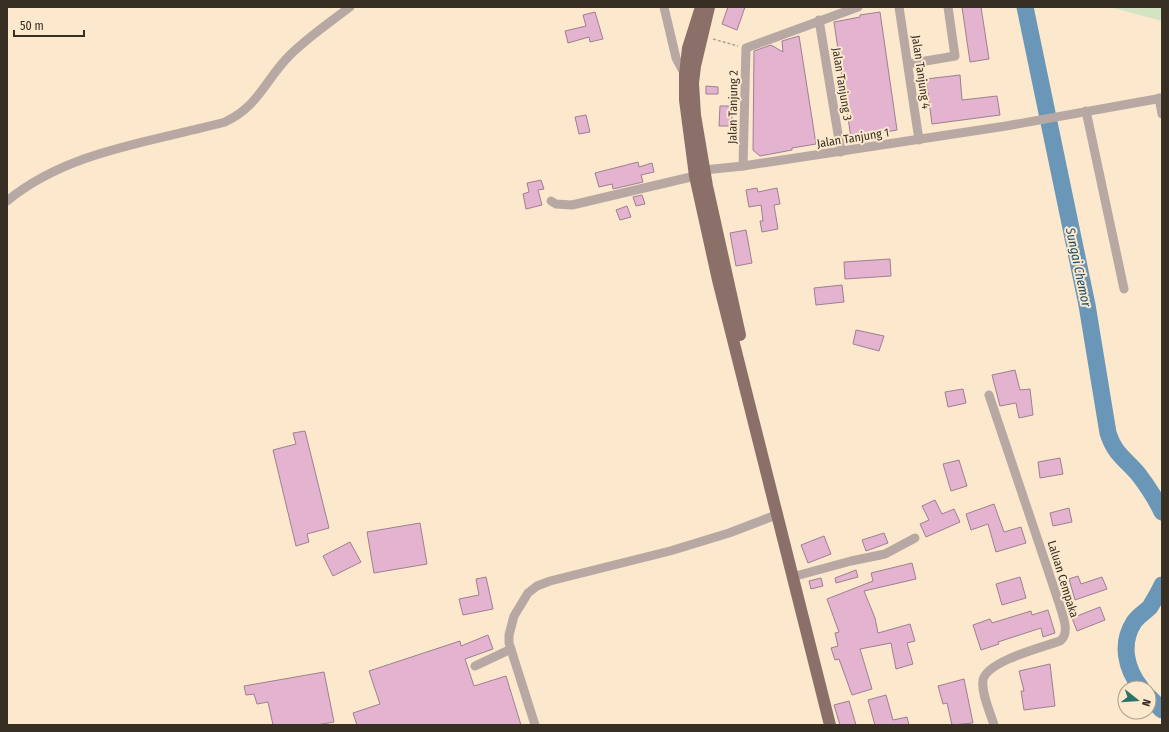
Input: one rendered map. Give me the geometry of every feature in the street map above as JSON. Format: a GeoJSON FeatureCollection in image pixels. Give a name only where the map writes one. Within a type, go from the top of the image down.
{"type":"FeatureCollection","features":[{"type":"Feature","properties":{"kind":"main road"},"geometry":{"type":"LineString","coordinates":[[701,7],[688,48],[684,100],[691,150],[699,173],[756,406],[762,455]]}},
{"type":"Feature","properties":{"kind":"main road"},"geometry":{"type":"LineString","coordinates":[[709,7],[695,66],[693,91],[701,183],[701,205],[776,515],[830,725]]}},
{"type":"Feature","properties":{"kind":"street"},"geometry":{"type":"LineString","coordinates":[[7,201],[33,182],[76,162],[149,140],[225,122],[239,115],[254,103],[278,68],[291,54],[350,7]]}},
{"type":"Feature","properties":{"kind":"street"},"geometry":{"type":"LineString","coordinates":[[664,7],[676,58],[685,75]]}},
{"type":"Feature","properties":{"kind":"street"},"geometry":{"type":"LineString","coordinates":[[746,48],[858,7]]}},
{"type":"Feature","properties":{"kind":"street","name":"Jalan Tanjung 4"},"geometry":{"type":"LineString","coordinates":[[899,7],[919,140]]}},
{"type":"Feature","properties":{"kind":"street"},"geometry":{"type":"LineString","coordinates":[[908,64],[955,56],[948,7]]}},
{"type":"Feature","properties":{"kind":"street","name":"Jalan Tanjung 3"},"geometry":{"type":"LineString","coordinates":[[819,20],[841,152]]}},
{"type":"Feature","properties":{"kind":"street","name":"Jalan Tanjung 2"},"geometry":{"type":"LineString","coordinates":[[743,166],[746,48]]}},
{"type":"Feature","properties":{"kind":"street"},"geometry":{"type":"LineString","coordinates":[[1160,98],[1162,114]]}},
{"type":"Feature","properties":{"kind":"street","name":"Jalan Tanjung 1"},"geometry":{"type":"LineString","coordinates":[[551,201],[556,204],[572,205],[699,173],[1006,126],[1160,98]]}},
{"type":"Feature","properties":{"kind":"street"},"geometry":{"type":"LineString","coordinates":[[1086,111],[1124,289]]}},
{"type":"Feature","properties":{"kind":"street","name":"Laluan Cempaka"},"geometry":{"type":"LineString","coordinates":[[989,395],[1056,596],[1066,632],[1064,639],[1000,663],[988,672],[983,682],[994,725]]}},
{"type":"Feature","properties":{"kind":"street"},"geometry":{"type":"LineString","coordinates":[[535,725],[511,649],[509,636],[514,616],[528,593],[537,586],[550,581],[678,549],[729,533],[776,515]]}},
{"type":"Feature","properties":{"kind":"street"},"geometry":{"type":"LineString","coordinates":[[792,577],[851,561],[885,554],[915,538]]}},
{"type":"Feature","properties":{"kind":"street"},"geometry":{"type":"LineString","coordinates":[[475,666],[511,649]]}},
{"type":"Feature","properties":{"kind":"path"},"geometry":{"type":"LineString","coordinates":[[702,35],[746,48]]}},
{"type":"Feature","properties":{"kind":"green space"},"geometry":{"type":"Polygon","coordinates":[[[1110,7],[1162,7],[1162,21],[1110,7]]]}},
{"type":"Feature","properties":{"kind":"building"},"geometry":{"type":"Polygon","coordinates":[[[728,7],[745,7],[737,30],[722,24],[728,7]]]}},
{"type":"Feature","properties":{"kind":"building"},"geometry":{"type":"Polygon","coordinates":[[[962,7],[981,7],[989,59],[970,62],[962,7]]]}},
{"type":"Feature","properties":{"kind":"building"},"geometry":{"type":"Polygon","coordinates":[[[595,12],[603,39],[590,42],[589,37],[568,43],[565,31],[586,26],[583,15],[595,12]]]}},
{"type":"Feature","properties":{"kind":"building"},"geometry":{"type":"Polygon","coordinates":[[[880,12],[897,130],[851,138],[834,22],[860,17],[860,15],[880,12]]]}},
{"type":"Feature","properties":{"kind":"building"},"geometry":{"type":"Polygon","coordinates":[[[799,36],[816,144],[760,156],[753,150],[754,51],[771,45],[783,52],[782,41],[799,36]]]}},
{"type":"Feature","properties":{"kind":"building"},"geometry":{"type":"Polygon","coordinates":[[[960,75],[962,100],[997,96],[1000,115],[932,124],[926,79],[960,75]]]}},
{"type":"Feature","properties":{"kind":"building"},"geometry":{"type":"Polygon","coordinates":[[[706,86],[718,87],[718,94],[706,94],[706,86]]]}},
{"type":"Feature","properties":{"kind":"building"},"geometry":{"type":"Polygon","coordinates":[[[720,106],[732,106],[732,126],[719,126],[720,106]]]}},
{"type":"Feature","properties":{"kind":"building"},"geometry":{"type":"Polygon","coordinates":[[[586,115],[590,132],[579,134],[575,117],[586,115]]]}},
{"type":"Feature","properties":{"kind":"building"},"geometry":{"type":"Polygon","coordinates":[[[638,162],[639,167],[652,163],[654,172],[641,175],[643,182],[613,189],[612,184],[599,187],[595,173],[638,162]]]}},
{"type":"Feature","properties":{"kind":"building"},"geometry":{"type":"Polygon","coordinates":[[[541,180],[544,189],[538,190],[542,205],[526,209],[523,194],[529,192],[527,183],[541,180]]]}},
{"type":"Feature","properties":{"kind":"building"},"geometry":{"type":"Polygon","coordinates":[[[757,188],[758,192],[777,188],[780,204],[774,205],[778,229],[762,232],[760,221],[763,221],[761,205],[749,207],[746,190],[757,188]]]}},
{"type":"Feature","properties":{"kind":"building"},"geometry":{"type":"Polygon","coordinates":[[[642,195],[645,204],[636,206],[633,197],[642,195]]]}},
{"type":"Feature","properties":{"kind":"building"},"geometry":{"type":"Polygon","coordinates":[[[627,206],[631,217],[620,220],[616,210],[627,206]]]}},
{"type":"Feature","properties":{"kind":"building"},"geometry":{"type":"Polygon","coordinates":[[[746,230],[752,263],[736,266],[730,233],[746,230]]]}},
{"type":"Feature","properties":{"kind":"building"},"geometry":{"type":"Polygon","coordinates":[[[890,259],[891,276],[845,279],[844,262],[890,259]]]}},
{"type":"Feature","properties":{"kind":"building"},"geometry":{"type":"Polygon","coordinates":[[[842,285],[844,302],[816,305],[814,288],[842,285]]]}},
{"type":"Feature","properties":{"kind":"building"},"geometry":{"type":"Polygon","coordinates":[[[856,330],[884,336],[879,351],[853,344],[856,330]]]}},
{"type":"Feature","properties":{"kind":"building"},"geometry":{"type":"Polygon","coordinates":[[[1015,370],[1020,390],[1030,389],[1033,415],[1019,418],[1016,403],[1000,406],[992,375],[1015,370]]]}},
{"type":"Feature","properties":{"kind":"building"},"geometry":{"type":"Polygon","coordinates":[[[963,389],[966,403],[948,407],[945,392],[963,389]]]}},
{"type":"Feature","properties":{"kind":"building"},"geometry":{"type":"Polygon","coordinates":[[[305,431],[329,528],[307,534],[309,542],[296,546],[273,450],[296,444],[293,433],[305,431]]]}},
{"type":"Feature","properties":{"kind":"building"},"geometry":{"type":"Polygon","coordinates":[[[1060,458],[1063,474],[1040,478],[1038,462],[1060,458]]]}},
{"type":"Feature","properties":{"kind":"building"},"geometry":{"type":"Polygon","coordinates":[[[959,460],[967,486],[951,491],[943,464],[959,460]]]}},
{"type":"Feature","properties":{"kind":"building"},"geometry":{"type":"Polygon","coordinates":[[[935,500],[942,514],[954,509],[960,522],[926,537],[920,524],[929,520],[922,506],[935,500]]]}},
{"type":"Feature","properties":{"kind":"building"},"geometry":{"type":"Polygon","coordinates":[[[994,504],[1004,532],[1021,527],[1026,543],[996,552],[988,524],[971,530],[966,514],[994,504]]]}},
{"type":"Feature","properties":{"kind":"building"},"geometry":{"type":"Polygon","coordinates":[[[1069,508],[1072,522],[1053,526],[1050,513],[1069,508]]]}},
{"type":"Feature","properties":{"kind":"building"},"geometry":{"type":"Polygon","coordinates":[[[420,523],[427,564],[374,573],[367,532],[420,523]]]}},
{"type":"Feature","properties":{"kind":"building"},"geometry":{"type":"Polygon","coordinates":[[[884,533],[888,543],[866,551],[862,540],[884,533]]]}},
{"type":"Feature","properties":{"kind":"building"},"geometry":{"type":"Polygon","coordinates":[[[824,536],[831,554],[808,563],[801,545],[824,536]]]}},
{"type":"Feature","properties":{"kind":"building"},"geometry":{"type":"Polygon","coordinates":[[[350,542],[361,562],[333,576],[323,556],[350,542]]]}},
{"type":"Feature","properties":{"kind":"building"},"geometry":{"type":"Polygon","coordinates":[[[912,563],[916,579],[864,591],[875,618],[878,633],[910,624],[915,641],[907,643],[913,664],[896,669],[891,643],[860,649],[872,689],[852,695],[839,659],[835,660],[831,648],[838,646],[835,633],[839,632],[827,599],[873,581],[871,573],[912,563]]]}},
{"type":"Feature","properties":{"kind":"building"},"geometry":{"type":"Polygon","coordinates":[[[856,570],[858,577],[836,583],[835,578],[856,570]]]}},
{"type":"Feature","properties":{"kind":"building"},"geometry":{"type":"Polygon","coordinates":[[[1078,576],[1081,584],[1102,577],[1107,589],[1075,600],[1069,579],[1078,576]]]}},
{"type":"Feature","properties":{"kind":"building"},"geometry":{"type":"Polygon","coordinates":[[[486,577],[493,609],[463,615],[459,599],[479,595],[476,579],[486,577]]]}},
{"type":"Feature","properties":{"kind":"building"},"geometry":{"type":"Polygon","coordinates":[[[1020,577],[1026,598],[1002,605],[996,584],[1020,577]]]}},
{"type":"Feature","properties":{"kind":"building"},"geometry":{"type":"Polygon","coordinates":[[[821,578],[823,586],[811,589],[809,581],[821,578]]]}},
{"type":"Feature","properties":{"kind":"building"},"geometry":{"type":"Polygon","coordinates":[[[1100,607],[1105,620],[1077,631],[1072,618],[1100,607]]]}},
{"type":"Feature","properties":{"kind":"building"},"geometry":{"type":"Polygon","coordinates":[[[1048,610],[1055,633],[1043,637],[1041,628],[998,642],[999,644],[981,650],[973,625],[990,619],[992,623],[1031,611],[1032,615],[1048,610]]]}},
{"type":"Feature","properties":{"kind":"building"},"geometry":{"type":"Polygon","coordinates":[[[488,635],[493,649],[465,659],[474,686],[506,676],[521,725],[357,725],[353,713],[380,704],[369,671],[460,641],[461,646],[488,635]]]}},
{"type":"Feature","properties":{"kind":"building"},"geometry":{"type":"Polygon","coordinates":[[[1050,664],[1055,706],[1024,710],[1021,691],[1024,691],[1019,671],[1050,664]]]}},
{"type":"Feature","properties":{"kind":"building"},"geometry":{"type":"Polygon","coordinates":[[[324,672],[334,722],[316,725],[273,725],[268,702],[257,704],[254,694],[246,695],[244,686],[324,672]]]}},
{"type":"Feature","properties":{"kind":"building"},"geometry":{"type":"Polygon","coordinates":[[[964,679],[973,723],[952,725],[947,703],[943,704],[938,686],[964,679]]]}},
{"type":"Feature","properties":{"kind":"building"},"geometry":{"type":"Polygon","coordinates":[[[886,695],[893,720],[907,717],[909,725],[875,725],[868,700],[886,695]]]}},
{"type":"Feature","properties":{"kind":"building"},"geometry":{"type":"Polygon","coordinates":[[[849,701],[856,725],[840,725],[834,705],[849,701]]]}},
{"type":"Feature","properties":{"kind":"waterway","name":"Sungai Chemor"},"geometry":{"type":"LineString","coordinates":[[1025,7],[1087,305],[1108,433],[1117,451],[1139,475],[1152,493],[1162,512]]}},
{"type":"Feature","properties":{"kind":"waterway","name":"Sungai Chemor"},"geometry":{"type":"LineString","coordinates":[[1136,680],[1127,656],[1127,639],[1134,622],[1150,607],[1162,585]]}},
{"type":"Feature","properties":{"kind":"waterway","name":"Sungai Chemor"},"geometry":{"type":"LineString","coordinates":[[1157,705],[1162,710]]}}]}
